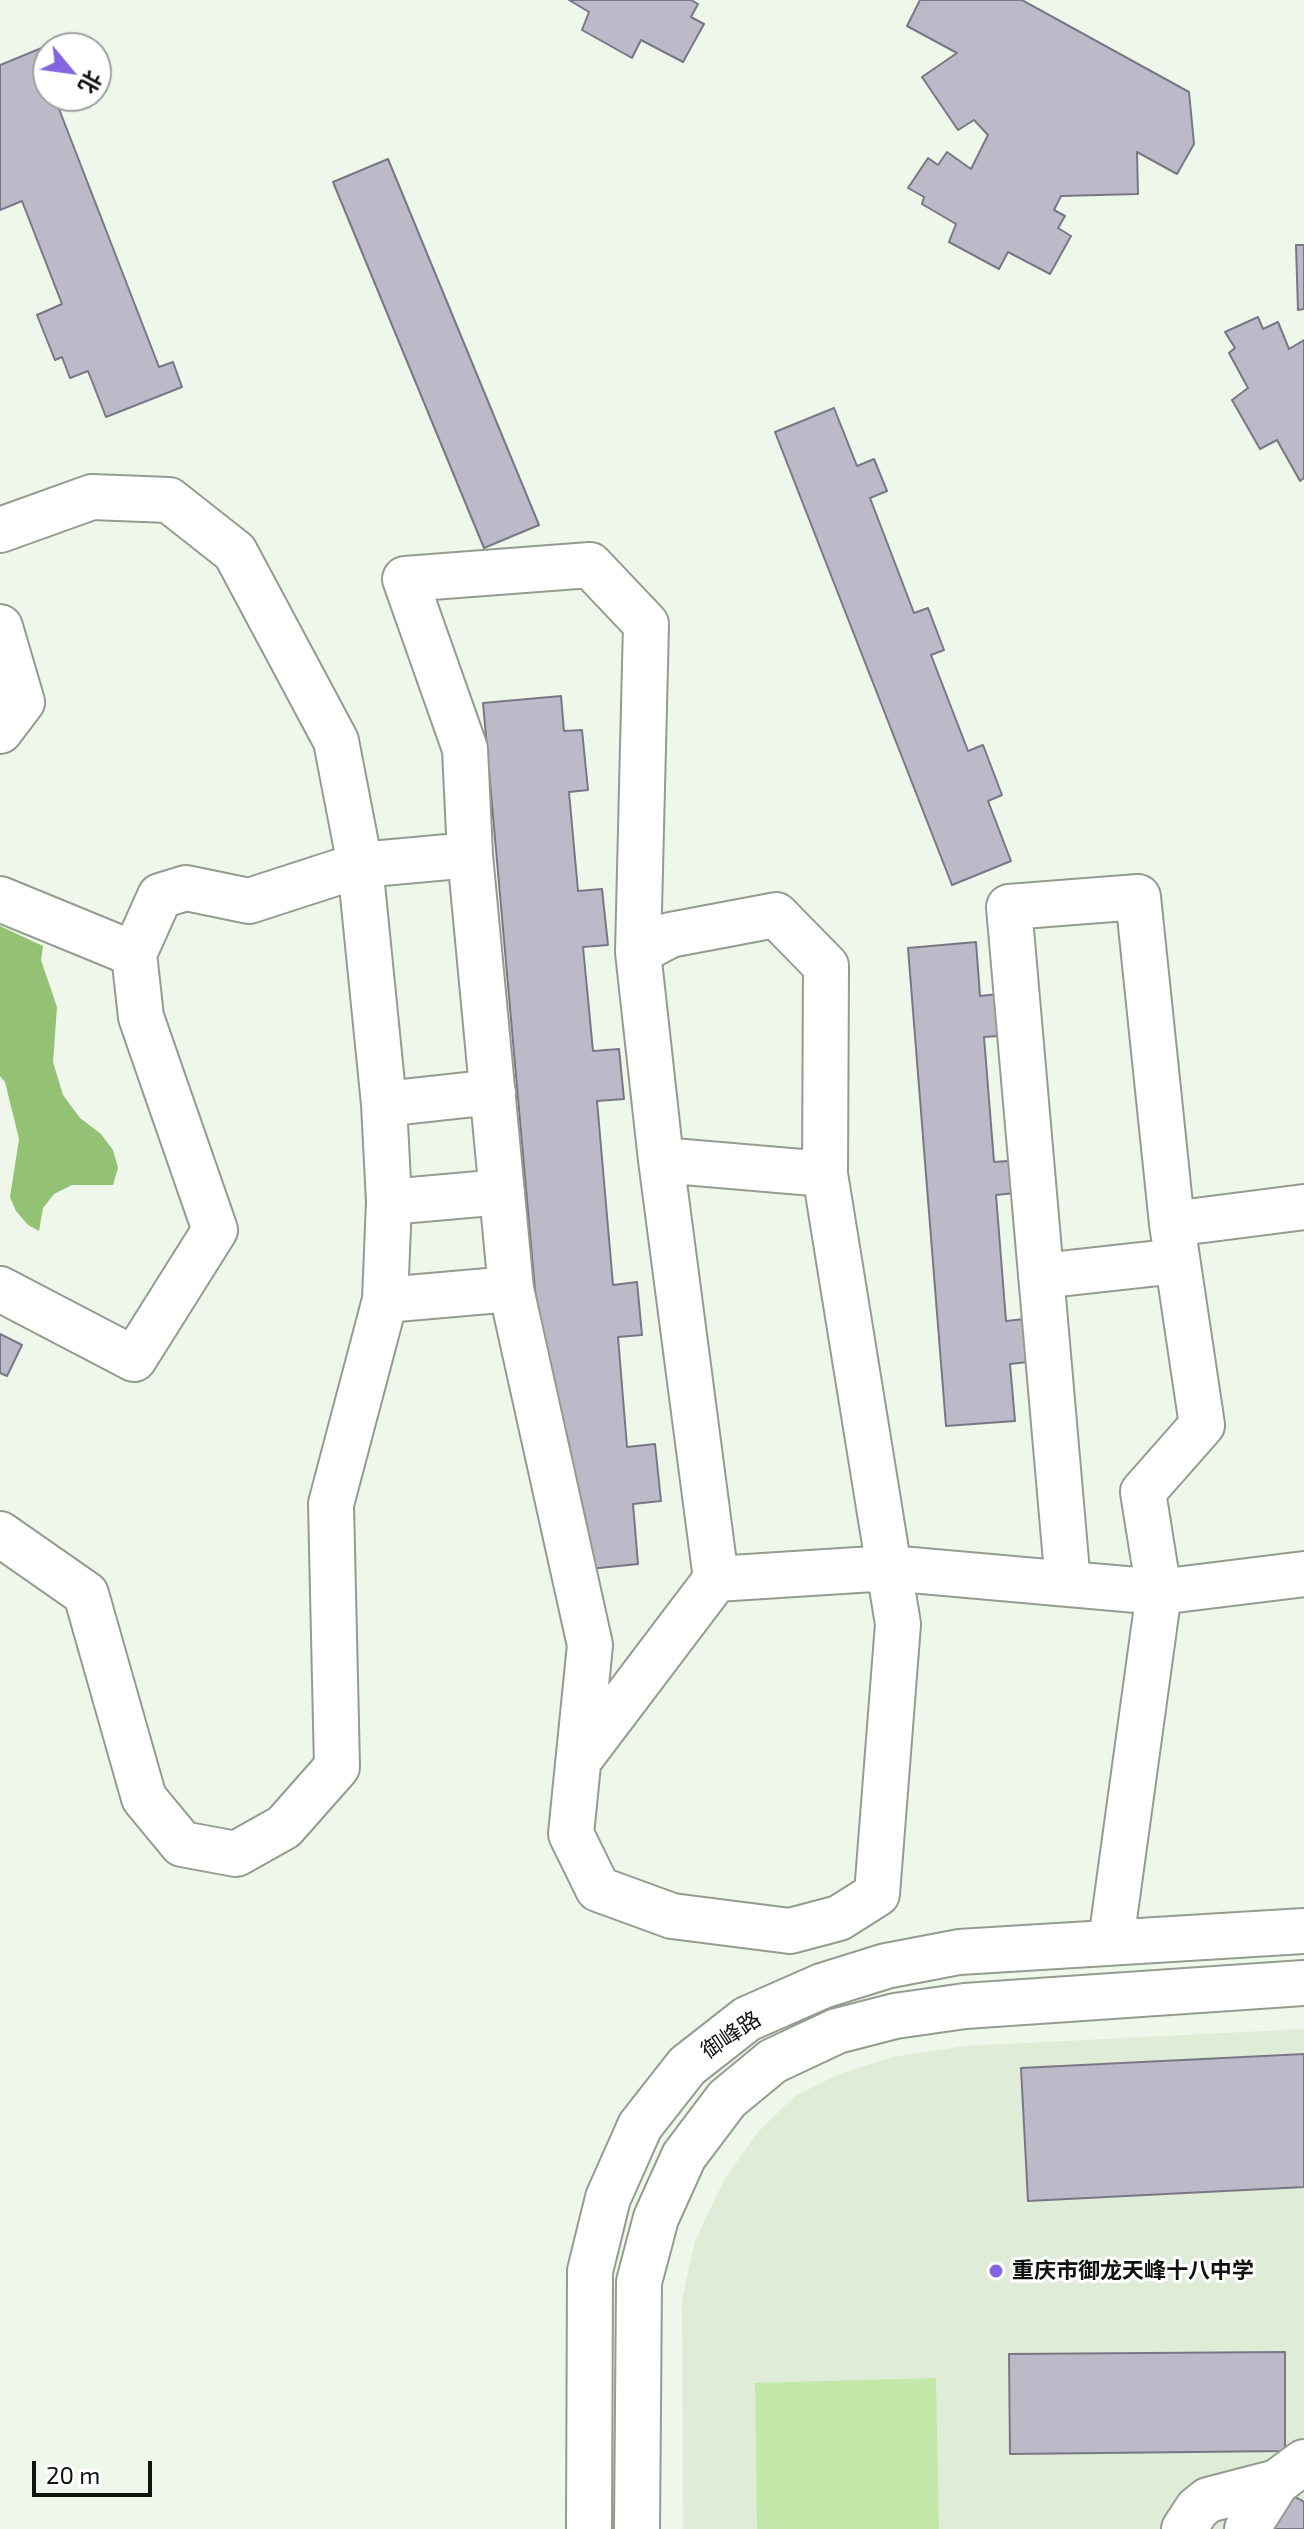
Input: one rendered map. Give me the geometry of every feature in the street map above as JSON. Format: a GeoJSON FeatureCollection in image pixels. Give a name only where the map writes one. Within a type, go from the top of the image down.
{"type":"FeatureCollection","features":[{"type":"Feature","properties":{"kind":"street"},"geometry":{"type":"LineString","coordinates":[[0,530],[92,497],[169,500],[235,552],[336,741],[360,865],[384,1104],[389,1202],[385,1300],[331,1504],[337,1767],[284,1827],[236,1854],[182,1844],[144,1798],[86,1594],[0,1534]]}},
{"type":"Feature","properties":{"kind":"street"},"geometry":{"type":"LineString","coordinates":[[579,1760],[716,1579],[661,1160],[638,952],[646,624],[590,565],[405,579],[465,749],[470,855],[511,1289],[590,1645],[571,1834],[598,1889],[672,1916],[790,1931],[839,1918],[877,1894],[898,1624],[825,1174],[826,966],[776,915],[670,935],[638,952]]}},
{"type":"Feature","properties":{"kind":"street"},"geometry":{"type":"LineString","coordinates":[[0,627],[22,702],[0,731]]}},
{"type":"Feature","properties":{"kind":"street"},"geometry":{"type":"LineString","coordinates":[[0,1289],[134,1359],[215,1230],[141,1017],[134,954],[160,896],[186,888],[249,901],[360,865],[470,855]]}},
{"type":"Feature","properties":{"kind":"street"},"geometry":{"type":"LineString","coordinates":[[1068,1584],[1009,907],[1138,897],[1174,1242],[1202,1425],[1143,1492],[1159,1592],[1111,1941]]}},
{"type":"Feature","properties":{"kind":"street"},"geometry":{"type":"LineString","coordinates":[[0,899],[134,954]]}},
{"type":"Feature","properties":{"kind":"street"},"geometry":{"type":"LineString","coordinates":[[384,1104],[493,1092]]}},
{"type":"Feature","properties":{"kind":"street"},"geometry":{"type":"LineString","coordinates":[[661,1160],[825,1174]]}},
{"type":"Feature","properties":{"kind":"street"},"geometry":{"type":"LineString","coordinates":[[389,1202],[502,1192]]}},
{"type":"Feature","properties":{"kind":"street"},"geometry":{"type":"LineString","coordinates":[[1041,1276],[1304,1207]]}},
{"type":"Feature","properties":{"kind":"street"},"geometry":{"type":"LineString","coordinates":[[385,1300],[511,1289]]}},
{"type":"Feature","properties":{"kind":"street"},"geometry":{"type":"LineString","coordinates":[[716,1579],[889,1568],[1159,1592],[1304,1576]]}},
{"type":"Feature","properties":{"kind":"street","name":"御峰路"},"geometry":{"type":"LineString","coordinates":[[589,2529],[590,2271],[608,2198],[640,2126],[687,2066],[747,2019],[822,1986],[886,1966],[959,1952],[1304,1931]]}},
{"type":"Feature","properties":{"kind":"street","name":"御峰路"},"geometry":{"type":"LineString","coordinates":[[637,2529],[639,2282],[656,2218],[684,2156],[727,2099],[773,2061],[837,2031],[895,2016],[951,2008],[1304,1983]]}},
{"type":"Feature","properties":{"kind":"street"},"geometry":{"type":"LineString","coordinates":[[1184,2529],[1197,2509],[1208,2500],[1291,2472]]}},
{"type":"Feature","properties":{"kind":"street"},"geometry":{"type":"LineString","coordinates":[[1247,2529],[1291,2472]]}},
{"type":"Feature","properties":{"kind":"shaded area"},"geometry":{"type":"Polygon","coordinates":[[[0,926],[43,946],[41,960],[57,1007],[53,1062],[63,1095],[80,1118],[101,1134],[113,1150],[118,1168],[113,1185],[72,1185],[54,1194],[43,1208],[39,1231],[28,1225],[16,1211],[10,1197],[19,1139],[5,1082],[0,1076],[0,926]]]}},
{"type":"Feature","properties":{"kind":"shaded area","name":"重庆市御龙天峰十八中学"},"geometry":{"type":"Polygon","coordinates":[[[1304,2029],[1304,2529],[683,2529],[682,2300],[695,2241],[725,2178],[759,2131],[795,2096],[839,2074],[892,2057],[966,2046],[1304,2029]]]}},
{"type":"Feature","properties":{"kind":"shaded area"},"geometry":{"type":"Polygon","coordinates":[[[936,2378],[939,2529],[757,2529],[755,2383],[936,2378]]]}},
{"type":"Feature","properties":{"kind":"building"},"geometry":{"type":"Polygon","coordinates":[[[569,0],[691,0],[698,4],[691,17],[704,24],[683,62],[641,40],[632,58],[582,30],[589,12],[569,0]]]}},
{"type":"Feature","properties":{"kind":"building"},"geometry":{"type":"Polygon","coordinates":[[[920,0],[1022,0],[1189,92],[1194,144],[1177,174],[1137,152],[1138,194],[1061,196],[1054,210],[1065,216],[1058,228],[1071,236],[1050,274],[1008,252],[999,269],[949,242],[956,224],[922,204],[924,197],[908,188],[928,158],[938,165],[947,152],[971,169],[988,135],[974,120],[958,130],[922,77],[957,53],[907,26],[920,0]]]}},
{"type":"Feature","properties":{"kind":"building"},"geometry":{"type":"Polygon","coordinates":[[[32,52],[32,112],[60,112],[159,367],[173,362],[182,387],[106,417],[88,371],[70,378],[62,357],[55,360],[37,315],[62,304],[22,201],[0,210],[0,65],[32,52]]]}},
{"type":"Feature","properties":{"kind":"building"},"geometry":{"type":"Polygon","coordinates":[[[388,159],[539,525],[484,548],[333,182],[388,159]]]}},
{"type":"Feature","properties":{"kind":"building"},"geometry":{"type":"Polygon","coordinates":[[[1296,245],[1304,245],[1304,309],[1298,310],[1296,245]]]}},
{"type":"Feature","properties":{"kind":"building"},"geometry":{"type":"Polygon","coordinates":[[[1258,317],[1263,329],[1278,322],[1289,349],[1304,340],[1304,478],[1300,481],[1277,440],[1260,449],[1232,400],[1248,388],[1229,353],[1235,348],[1225,332],[1258,317]]]}},
{"type":"Feature","properties":{"kind":"building"},"geometry":{"type":"Polygon","coordinates":[[[834,408],[857,466],[874,459],[887,491],[870,498],[914,613],[928,608],[944,650],[931,655],[968,751],[983,745],[1002,795],[988,801],[1011,861],[952,885],[775,432],[834,408]]]}},
{"type":"Feature","properties":{"kind":"building"},"geometry":{"type":"Polygon","coordinates":[[[561,696],[564,731],[582,730],[588,790],[569,792],[578,891],[602,889],[608,945],[583,947],[593,1051],[619,1049],[624,1099],[597,1101],[613,1285],[637,1282],[642,1335],[618,1337],[627,1447],[655,1444],[661,1501],[633,1504],[638,1564],[560,1572],[483,703],[561,696]]]}},
{"type":"Feature","properties":{"kind":"building"},"geometry":{"type":"Polygon","coordinates":[[[976,942],[980,996],[1008,993],[1011,1035],[984,1037],[994,1162],[1021,1160],[1024,1192],[996,1195],[1006,1321],[1034,1318],[1037,1361],[1010,1364],[1015,1421],[946,1426],[908,948],[976,942]]]}},
{"type":"Feature","properties":{"kind":"building"},"geometry":{"type":"Polygon","coordinates":[[[0,1334],[22,1345],[7,1376],[0,1373],[0,1334]]]}},
{"type":"Feature","properties":{"kind":"building"},"geometry":{"type":"Polygon","coordinates":[[[1304,2054],[1304,2187],[1028,2201],[1021,2068],[1304,2054]]]}},
{"type":"Feature","properties":{"kind":"building"},"geometry":{"type":"Polygon","coordinates":[[[1285,2352],[1285,2451],[1010,2454],[1009,2354],[1285,2352]]]}},
{"type":"Feature","properties":{"kind":"building"},"geometry":{"type":"Polygon","coordinates":[[[1292,2495],[1304,2502],[1304,2529],[1271,2529],[1292,2495]]]}},
{"type":"Feature","properties":{"kind":"place","name":"重庆市御龙天峰十八中学"},"geometry":{"type":"Point","coordinates":[996,2271]}}]}
